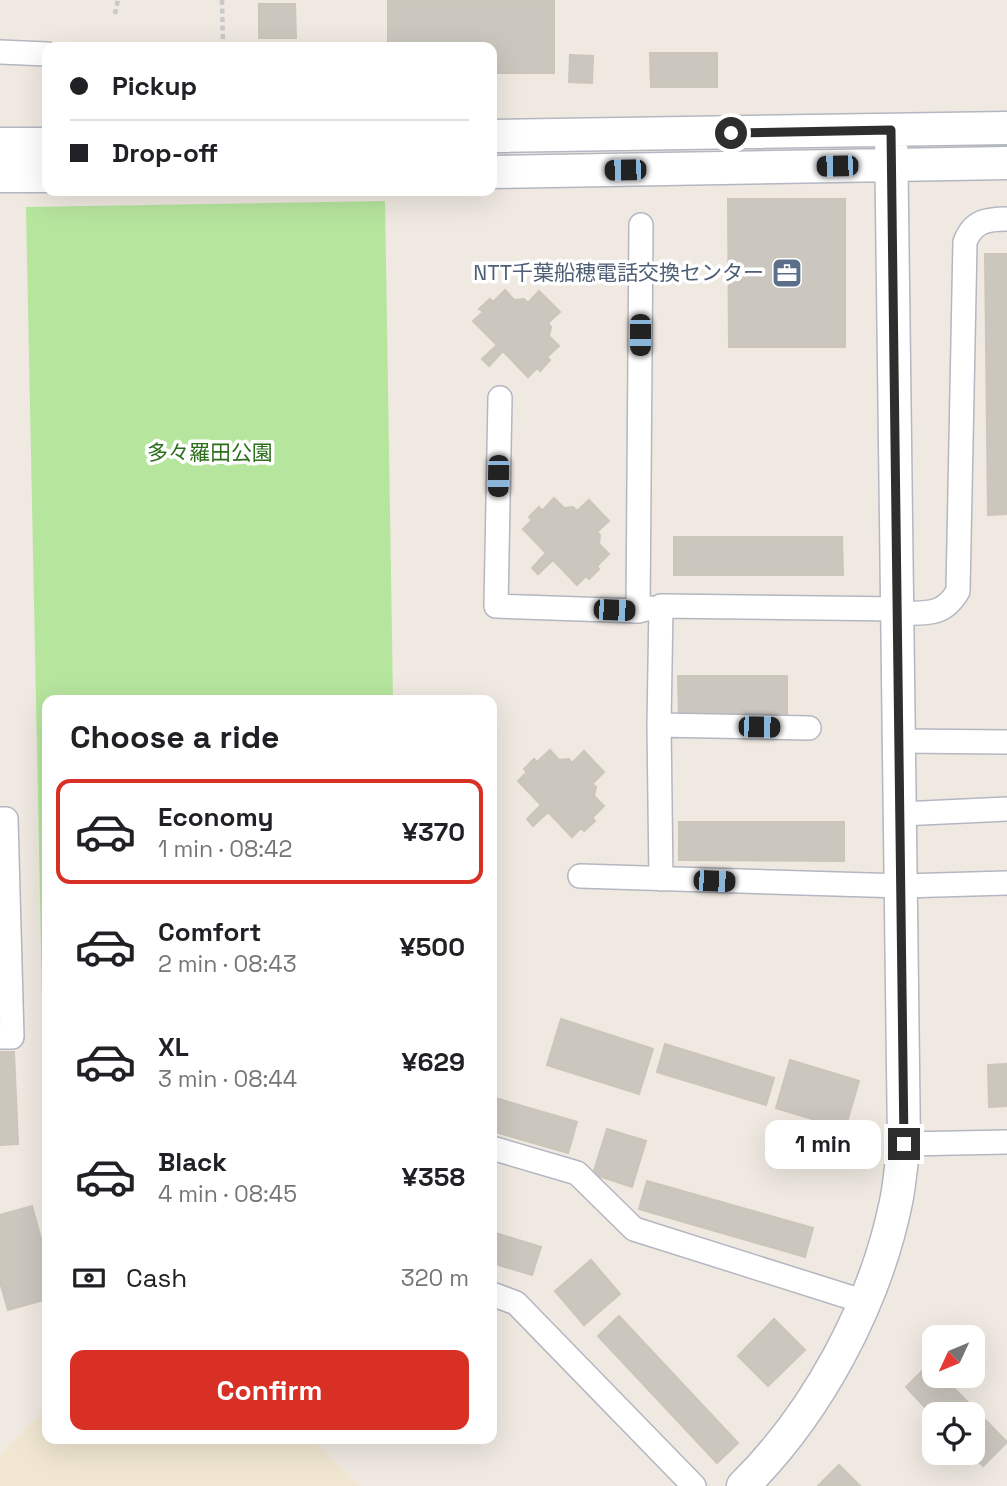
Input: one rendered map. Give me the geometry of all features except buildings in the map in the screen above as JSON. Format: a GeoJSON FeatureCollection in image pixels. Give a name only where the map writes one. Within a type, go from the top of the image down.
{"type":"FeatureCollection","features":[{"type":"Feature","properties":{"kind":"street"},"geometry":{"type":"LineString","coordinates":[[0,52],[42,54]]}},
{"type":"Feature","properties":{"kind":"street"},"geometry":{"type":"LineString","coordinates":[[497,136],[1007,128]]}},
{"type":"Feature","properties":{"kind":"street"},"geometry":{"type":"LineString","coordinates":[[757,1481],[815,1396],[844,1346],[864,1302],[896,1203],[904,1144],[891,130]]}},
{"type":"Feature","properties":{"kind":"street"},"geometry":{"type":"LineString","coordinates":[[0,144],[42,144]]}},
{"type":"Feature","properties":{"kind":"street"},"geometry":{"type":"LineString","coordinates":[[497,172],[1007,163]]}},
{"type":"Feature","properties":{"kind":"street"},"geometry":{"type":"LineString","coordinates":[[0,176],[42,176]]}},
{"type":"Feature","properties":{"kind":"street"},"geometry":{"type":"LineString","coordinates":[[500,398],[496,606],[638,611],[661,606],[939,610],[950,605],[958,591],[965,242],[969,233],[981,221],[1007,219]]}},
{"type":"Feature","properties":{"kind":"street"},"geometry":{"type":"LineString","coordinates":[[638,611],[641,225]]}},
{"type":"Feature","properties":{"kind":"street"},"geometry":{"type":"LineString","coordinates":[[661,606],[661,879]]}},
{"type":"Feature","properties":{"kind":"street"},"geometry":{"type":"LineString","coordinates":[[659,725],[809,728]]}},
{"type":"Feature","properties":{"kind":"street"},"geometry":{"type":"LineString","coordinates":[[900,741],[1007,741]]}},
{"type":"Feature","properties":{"kind":"street"},"geometry":{"type":"LineString","coordinates":[[901,814],[1007,810]]}},
{"type":"Feature","properties":{"kind":"street"},"geometry":{"type":"LineString","coordinates":[[0,819],[6,819],[12,1037],[0,1037]]}},
{"type":"Feature","properties":{"kind":"street"},"geometry":{"type":"LineString","coordinates":[[580,876],[902,886],[1007,883]]}},
{"type":"Feature","properties":{"kind":"street"},"geometry":{"type":"LineString","coordinates":[[904,1144],[1007,1142]]}},
{"type":"Feature","properties":{"kind":"street"},"geometry":{"type":"LineString","coordinates":[[497,1149],[577,1173],[634,1228],[864,1302]]}},
{"type":"Feature","properties":{"kind":"street"},"geometry":{"type":"LineString","coordinates":[[497,1296],[516,1303],[694,1486]]}},
{"type":"Feature","properties":{"kind":"path"},"geometry":{"type":"LineString","coordinates":[[116,14],[118,0]]}},
{"type":"Feature","properties":{"kind":"path"},"geometry":{"type":"LineString","coordinates":[[222,0],[223,42]]}},
{"type":"Feature","properties":{"kind":"shaded area"},"geometry":{"type":"Polygon","coordinates":[[[42,1411],[42,1444],[316,1444],[361,1486],[0,1486],[0,1456],[42,1411]]]}},
{"type":"Feature","properties":{"kind":"green space","name":"多々羅田公園"},"geometry":{"type":"Polygon","coordinates":[[[385,201],[393,695],[42,695],[42,997],[26,207],[385,201]]]}},
{"type":"Feature","properties":{"kind":"place","name":"NTT千葉船穂電話交換センター"},"geometry":{"type":"Point","coordinates":[787,273]}},
{"type":"Feature","properties":{"kind":"route"},"geometry":{"type":"LineString","coordinates":[[731,133],[891,130],[904,1144]]}}]}
